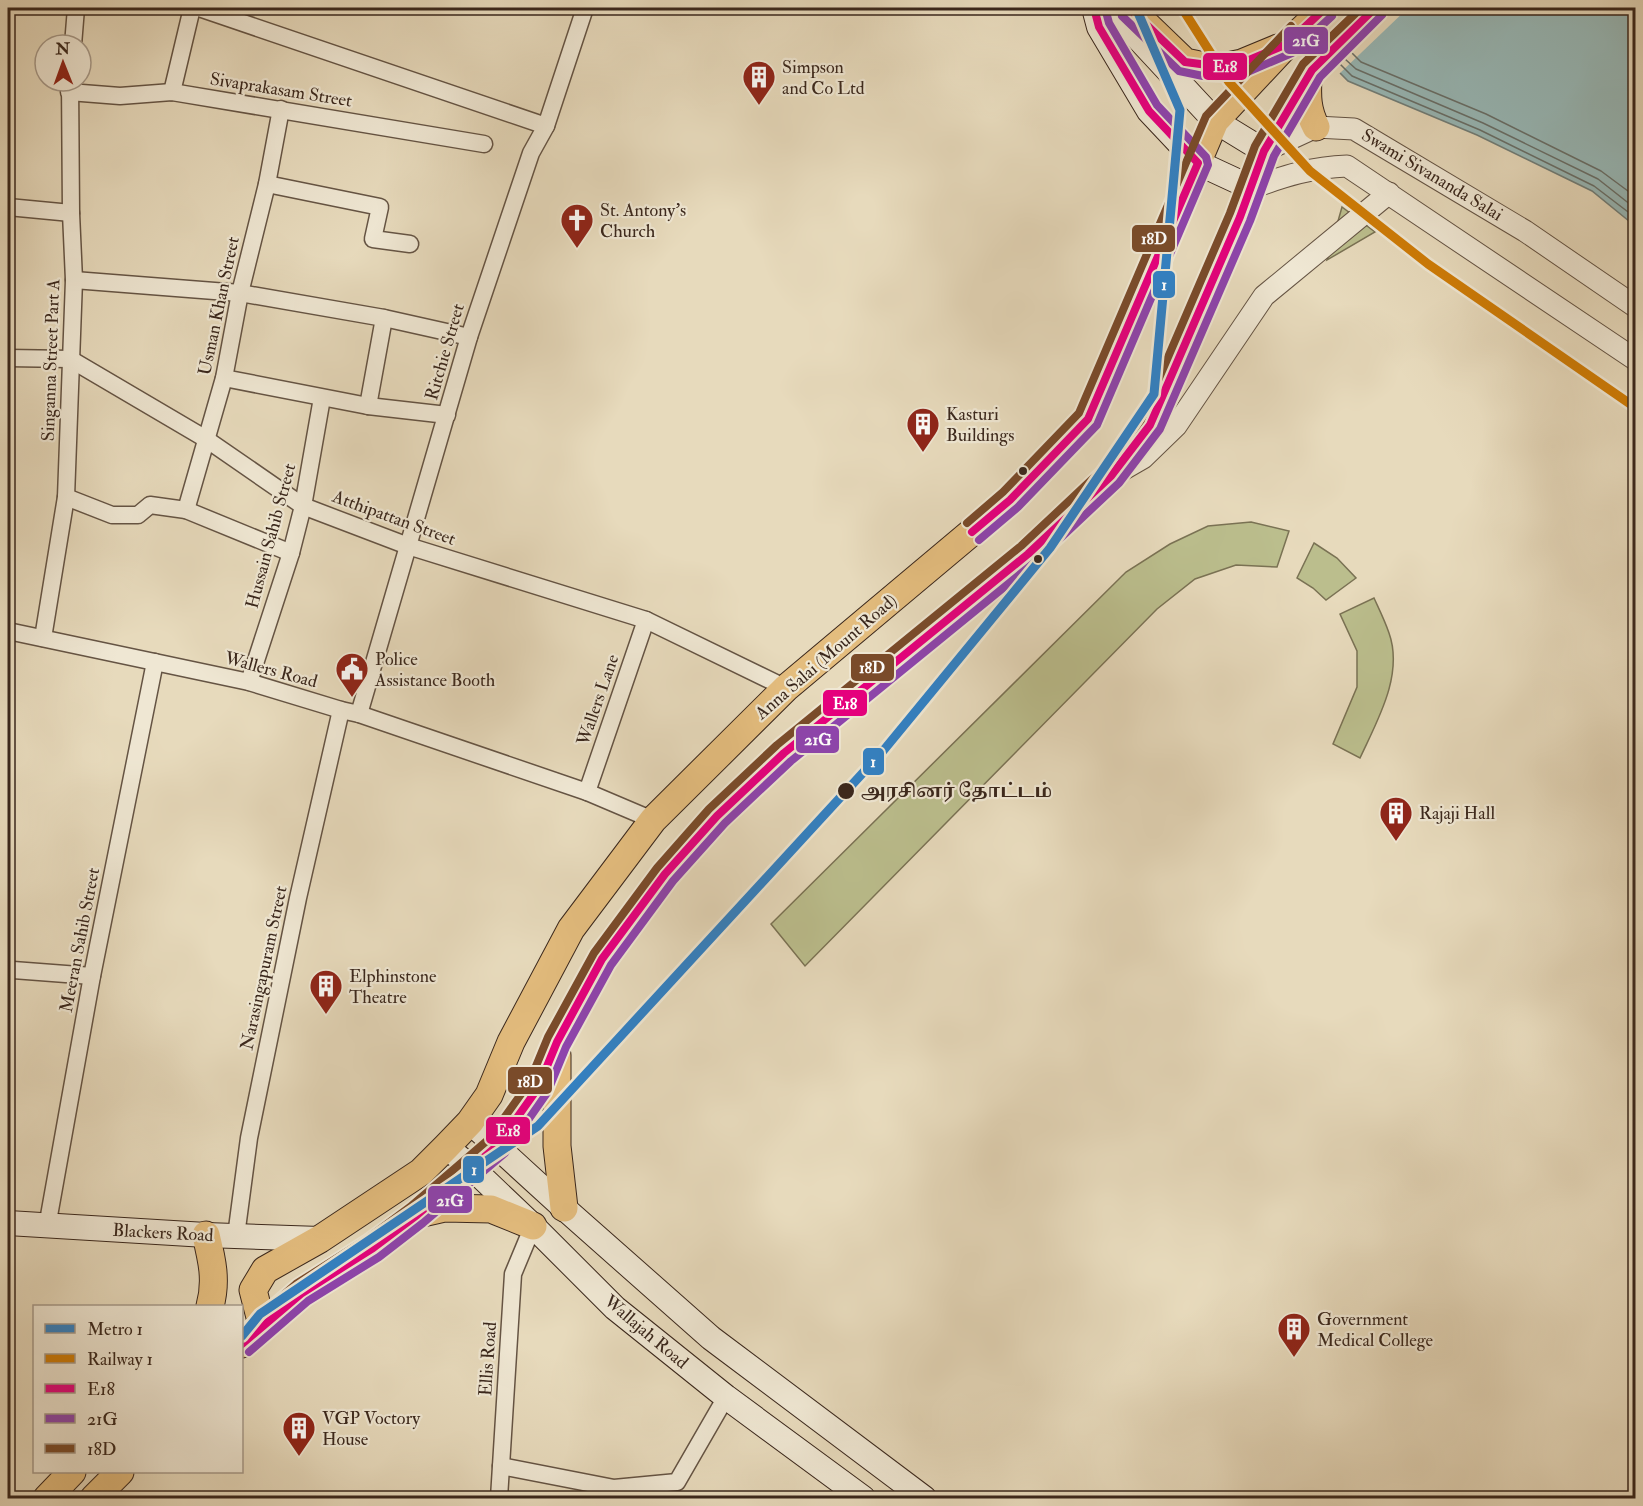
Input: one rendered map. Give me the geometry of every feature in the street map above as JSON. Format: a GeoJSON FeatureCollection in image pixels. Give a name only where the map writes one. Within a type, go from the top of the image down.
{"type":"FeatureCollection","features":[{"type":"Feature","properties":{"kind":"main road"},"geometry":{"type":"LineString","coordinates":[[1094,8],[1099,27],[1149,111],[1198,163],[1252,188]]}},
{"type":"Feature","properties":{"kind":"main road"},"geometry":{"type":"LineString","coordinates":[[1110,8],[1215,121],[1264,151]]}},
{"type":"Feature","properties":{"kind":"main road"},"geometry":{"type":"LineString","coordinates":[[1128,8],[1185,62],[1204,66],[1233,65],[1287,44]]}},
{"type":"Feature","properties":{"kind":"main road","name":"Anna Salai (Mount Road)"},"geometry":{"type":"LineString","coordinates":[[248,1336],[254,1290],[265,1270],[320,1239],[421,1172],[470,1122],[489,1095],[511,1042],[571,929],[653,820],[786,688],[1010,500],[1088,419],[1215,121],[1287,44],[1325,8]]}},
{"type":"Feature","properties":{"kind":"main road"},"geometry":{"type":"LineString","coordinates":[[248,1336],[302,1293],[373,1248],[417,1215],[497,1146],[538,1088],[557,1042],[602,959],[665,874],[717,816],[784,753],[1028,554],[1108,479],[1150,425],[1252,188],[1264,151],[1310,73],[1375,8]]}},
{"type":"Feature","properties":{"kind":"main road"},"geometry":{"type":"LineString","coordinates":[[1310,73],[1307,101],[1309,115],[1316,127]]}},
{"type":"Feature","properties":{"kind":"main road"},"geometry":{"type":"LineString","coordinates":[[557,1042],[557,1146],[564,1208]]}},
{"type":"Feature","properties":{"kind":"main road","name":"Wallajah Road"},"geometry":{"type":"LineString","coordinates":[[470,1122],[711,1338],[924,1498]]}},
{"type":"Feature","properties":{"kind":"main road","name":"Wallajah Road"},"geometry":{"type":"LineString","coordinates":[[446,1147],[471,1167],[533,1226],[615,1308],[726,1397],[863,1498]]}},
{"type":"Feature","properties":{"kind":"main road"},"geometry":{"type":"LineString","coordinates":[[417,1215],[444,1208],[491,1209],[533,1226]]}},
{"type":"Feature","properties":{"kind":"main road","name":"Blackers Road"},"geometry":{"type":"LineString","coordinates":[[8,1223],[47,1227],[320,1239]]}},
{"type":"Feature","properties":{"kind":"main road"},"geometry":{"type":"LineString","coordinates":[[206,1235],[214,1270],[214,1292],[210,1305]]}},
{"type":"Feature","properties":{"kind":"main road"},"geometry":{"type":"LineString","coordinates":[[47,1498],[71,1473]]}},
{"type":"Feature","properties":{"kind":"main road"},"geometry":{"type":"LineString","coordinates":[[94,1498],[119,1473]]}},
{"type":"Feature","properties":{"kind":"street"},"geometry":{"type":"LineString","coordinates":[[74,33],[76,8]]}},
{"type":"Feature","properties":{"kind":"street"},"geometry":{"type":"LineString","coordinates":[[172,92],[192,8]]}},
{"type":"Feature","properties":{"kind":"street"},"geometry":{"type":"LineString","coordinates":[[199,8],[546,126]]}},
{"type":"Feature","properties":{"kind":"street","name":"Ritchie Street"},"geometry":{"type":"LineString","coordinates":[[359,714],[469,337],[531,153],[546,126],[585,8]]}},
{"type":"Feature","properties":{"kind":"street","name":"Sivaprakasam Street"},"geometry":{"type":"LineString","coordinates":[[93,91],[120,96],[172,92],[484,144]]}},
{"type":"Feature","properties":{"kind":"street","name":"Singanna Street Part A"},"geometry":{"type":"LineString","coordinates":[[44,638],[66,497],[74,280],[69,93]]}},
{"type":"Feature","properties":{"kind":"street","name":"Usman Khan Street"},"geometry":{"type":"LineString","coordinates":[[186,510],[224,378],[240,293],[267,184],[281,109]]}},
{"type":"Feature","properties":{"kind":"street","name":"Swami Sivananda Salai"},"geometry":{"type":"LineString","coordinates":[[1264,151],[1316,127],[1354,129],[1526,231],[1635,307]]}},
{"type":"Feature","properties":{"kind":"street","name":"Swami Sivananda Salai"},"geometry":{"type":"LineString","coordinates":[[1252,188],[1287,174],[1323,167],[1347,166],[1389,192],[1635,360]]}},
{"type":"Feature","properties":{"kind":"street"},"geometry":{"type":"LineString","coordinates":[[267,184],[380,207],[373,239],[410,244]]}},
{"type":"Feature","properties":{"kind":"street"},"geometry":{"type":"LineString","coordinates":[[1108,479],[1143,458],[1176,426],[1264,296],[1389,192]]}},
{"type":"Feature","properties":{"kind":"street"},"geometry":{"type":"LineString","coordinates":[[8,207],[71,213]]}},
{"type":"Feature","properties":{"kind":"street"},"geometry":{"type":"LineString","coordinates":[[74,280],[240,293],[384,318],[469,337]]}},
{"type":"Feature","properties":{"kind":"street"},"geometry":{"type":"LineString","coordinates":[[368,406],[384,318]]}},
{"type":"Feature","properties":{"kind":"street","name":"Atthipattan Street"},"geometry":{"type":"LineString","coordinates":[[8,358],[70,359],[206,439],[303,506],[408,546],[646,620],[786,688]]}},
{"type":"Feature","properties":{"kind":"street"},"geometry":{"type":"LineString","coordinates":[[224,378],[368,406],[447,415]]}},
{"type":"Feature","properties":{"kind":"street","name":"Hussain Sahib Street"},"geometry":{"type":"LineString","coordinates":[[249,682],[291,553],[303,506],[322,398]]}},
{"type":"Feature","properties":{"kind":"street"},"geometry":{"type":"LineString","coordinates":[[66,497],[112,515],[138,515],[150,505],[186,510],[291,553]]}},
{"type":"Feature","properties":{"kind":"street","name":"Wallers Lane"},"geometry":{"type":"LineString","coordinates":[[587,792],[646,620]]}},
{"type":"Feature","properties":{"kind":"street","name":"Wallers Road"},"geometry":{"type":"LineString","coordinates":[[8,631],[249,682],[359,714],[587,792],[653,820]]}},
{"type":"Feature","properties":{"kind":"street","name":"Meeran Sahib Street"},"geometry":{"type":"LineString","coordinates":[[47,1227],[92,976],[155,662]]}},
{"type":"Feature","properties":{"kind":"street","name":"Narasingapuram Street"},"geometry":{"type":"LineString","coordinates":[[236,1236],[249,1138],[298,898],[341,710]]}},
{"type":"Feature","properties":{"kind":"street"},"geometry":{"type":"LineString","coordinates":[[13,970],[92,976]]}},
{"type":"Feature","properties":{"kind":"street","name":"Ellis Road"},"geometry":{"type":"LineString","coordinates":[[499,1498],[513,1274],[533,1226]]}},
{"type":"Feature","properties":{"kind":"street"},"geometry":{"type":"LineString","coordinates":[[501,1466],[614,1488],[677,1482],[726,1397]]}},
{"type":"Feature","properties":{"kind":"green space"},"geometry":{"type":"Polygon","coordinates":[[[1342,207],[1375,232],[1327,260],[1342,207]]]}},
{"type":"Feature","properties":{"kind":"green space"},"geometry":{"type":"Polygon","coordinates":[[[1251,522],[1289,531],[1277,567],[1236,565],[1195,579],[1157,609],[805,966],[771,924],[1126,572],[1170,544],[1208,526],[1251,522]]]}},
{"type":"Feature","properties":{"kind":"green space"},"geometry":{"type":"Polygon","coordinates":[[[1314,543],[1337,558],[1356,578],[1326,600],[1297,578],[1314,543]]]}},
{"type":"Feature","properties":{"kind":"green space"},"geometry":{"type":"Polygon","coordinates":[[[1374,598],[1389,633],[1393,649],[1393,665],[1391,681],[1381,713],[1360,758],[1333,744],[1357,687],[1357,651],[1340,614],[1374,598]]]}},
{"type":"Feature","properties":{"kind":"water"},"geometry":{"type":"Polygon","coordinates":[[[1276,8],[1635,8],[1635,226],[1592,191],[1477,135],[1348,81],[1276,8]]]}},
{"type":"Feature","properties":{"kind":"pier"},"geometry":{"type":"Polygon","coordinates":[[[1283,8],[1408,8],[1338,75],[1277,13],[1283,8]]]}},
{"type":"Feature","properties":{"kind":"metro line","name":"1"},"geometry":{"type":"LineString","coordinates":[[243,1335],[260,1314],[538,1126],[883,751],[1050,548],[1154,394],[1180,110],[1136,8]]}},
{"type":"Feature","properties":{"kind":"rail line","name":"1"},"geometry":{"type":"LineString","coordinates":[[1182,8],[1229,82],[1310,171],[1428,264],[1636,408]]}},
{"type":"Feature","properties":{"kind":"transit line","name":"E18"},"geometry":{"type":"LineString","coordinates":[[972,532],[1010,500],[1088,419],[1198,163],[1149,111],[1099,27],[1094,8]]}},
{"type":"Feature","properties":{"kind":"transit line","name":"21G"},"geometry":{"type":"LineString","coordinates":[[979,540],[1018,507],[1097,425],[1208,165],[1206,157],[1157,105],[1109,23],[1105,8]]}},
{"type":"Feature","properties":{"kind":"transit line","name":"E18"},"geometry":{"type":"LineString","coordinates":[[1129,8],[1185,62],[1223,67],[1242,63],[1287,44],[1325,8]]}},
{"type":"Feature","properties":{"kind":"transit line","name":"18D"},"geometry":{"type":"LineString","coordinates":[[243,1330],[296,1284],[367,1239],[410,1207],[489,1139],[529,1083],[548,1037],[594,953],[657,868],[709,809],[777,745],[1021,546],[1103,469],[1141,420],[1230,213],[1255,146],[1303,64],[1361,8]]}},
{"type":"Feature","properties":{"kind":"transit line","name":"E18"},"geometry":{"type":"LineString","coordinates":[[243,1343],[302,1293],[373,1248],[417,1215],[497,1146],[538,1088],[557,1042],[602,959],[665,874],[717,816],[784,753],[1028,554],[1111,476],[1150,425],[1240,217],[1264,151],[1312,70],[1375,8]]}},
{"type":"Feature","properties":{"kind":"transit line","name":"21G"},"geometry":{"type":"LineString","coordinates":[[249,1352],[308,1301],[379,1257],[423,1223],[505,1153],[547,1093],[566,1047],[611,965],[673,881],[725,823],[791,761],[1035,562],[1119,483],[1160,429],[1250,221],[1274,156],[1320,77],[1382,15]]}},
{"type":"Feature","properties":{"kind":"transit line","name":"21G"},"geometry":{"type":"LineString","coordinates":[[1122,16],[1179,71],[1223,77],[1245,73],[1292,53],[1332,16]]}},
{"type":"Feature","properties":{"kind":"transit line","name":"18D"},"geometry":{"type":"LineString","coordinates":[[967,523],[1003,492],[1079,413],[1206,116],[1291,26]]}},
{"type":"Feature","properties":{"kind":"place","name":"Simpson and Co Ltd"},"geometry":{"type":"Point","coordinates":[759,106]}},
{"type":"Feature","properties":{"kind":"place","name":"St. Antony's Church"},"geometry":{"type":"Point","coordinates":[577,249]}},
{"type":"Feature","properties":{"kind":"place","name":"Kasturi Buildings"},"geometry":{"type":"Point","coordinates":[923,453]}},
{"type":"Feature","properties":{"kind":"place","name":"Police Assistance Booth"},"geometry":{"type":"Point","coordinates":[352,698]}},
{"type":"Feature","properties":{"kind":"place","name":"அரசினர் தோட்டம்"},"geometry":{"type":"Point","coordinates":[846,791]}},
{"type":"Feature","properties":{"kind":"place","name":"Rajaji Hall"},"geometry":{"type":"Point","coordinates":[1396,842]}},
{"type":"Feature","properties":{"kind":"place","name":"Elphinstone Theatre"},"geometry":{"type":"Point","coordinates":[326,1015]}},
{"type":"Feature","properties":{"kind":"place","name":"Government Medical College"},"geometry":{"type":"Point","coordinates":[1294,1358]}},
{"type":"Feature","properties":{"kind":"place","name":"VGP Voctory House"},"geometry":{"type":"Point","coordinates":[299,1457]}}]}
